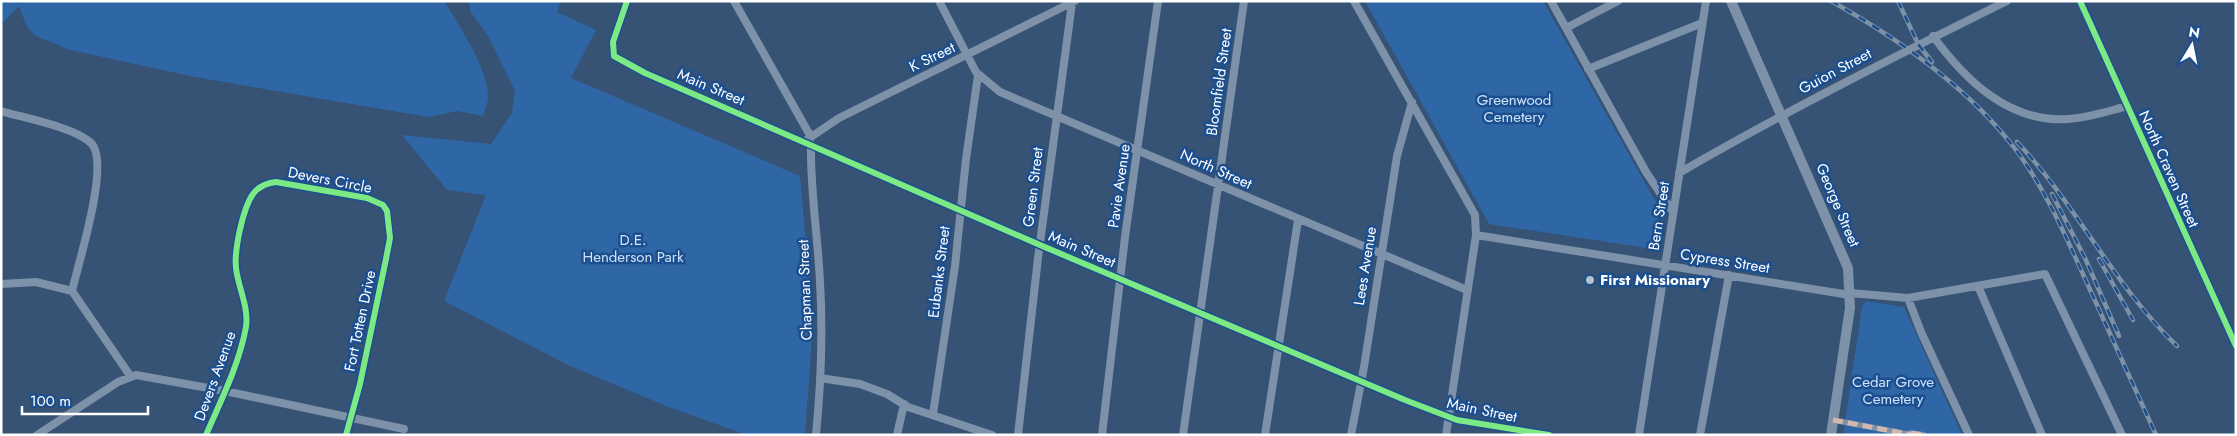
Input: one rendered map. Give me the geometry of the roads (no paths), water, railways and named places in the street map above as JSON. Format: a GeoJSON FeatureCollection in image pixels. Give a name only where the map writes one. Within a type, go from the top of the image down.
{"type":"FeatureCollection","features":[{"type":"Feature","properties":{"kind":"street","name":"Main Street"},"geometry":{"type":"LineString","coordinates":[[627,1],[613,42],[614,56],[645,73],[809,141],[1040,245],[1448,417],[1482,425],[1546,434]]}},
{"type":"Feature","properties":{"kind":"street"},"geometry":{"type":"LineString","coordinates":[[734,1],[809,141]]}},
{"type":"Feature","properties":{"kind":"street","name":"North Street"},"geometry":{"type":"LineString","coordinates":[[939,1],[978,74],[1000,92],[1138,149],[1298,220],[1467,290]]}},
{"type":"Feature","properties":{"kind":"street","name":"Pavie Avenue"},"geometry":{"type":"LineString","coordinates":[[1102,435],[1158,1]]}},
{"type":"Feature","properties":{"kind":"street","name":"Bloomfield Street"},"geometry":{"type":"LineString","coordinates":[[1183,435],[1244,1]]}},
{"type":"Feature","properties":{"kind":"street"},"geometry":{"type":"LineString","coordinates":[[1354,1],[1475,215],[1476,235],[1446,435]]}},
{"type":"Feature","properties":{"kind":"street"},"geometry":{"type":"LineString","coordinates":[[1551,1],[1646,172],[1673,212]]}},
{"type":"Feature","properties":{"kind":"street"},"geometry":{"type":"LineString","coordinates":[[1566,28],[1618,1]]}},
{"type":"Feature","properties":{"kind":"street","name":"Bern Street"},"geometry":{"type":"LineString","coordinates":[[1639,435],[1706,1]]}},
{"type":"Feature","properties":{"kind":"street","name":"George Street"},"geometry":{"type":"LineString","coordinates":[[1732,1],[1844,255],[1848,268],[1850,294],[1831,435]]}},
{"type":"Feature","properties":{"kind":"street","name":"Guion Street"},"geometry":{"type":"LineString","coordinates":[[1679,173],[1782,114],[1933,36],[2007,1]]}},
{"type":"Feature","properties":{"kind":"street","name":"North Craven Street"},"geometry":{"type":"LineString","coordinates":[[2080,1],[2162,186],[2236,346]]}},
{"type":"Feature","properties":{"kind":"street","name":"K Street"},"geometry":{"type":"LineString","coordinates":[[809,141],[839,118],[1074,2]]}},
{"type":"Feature","properties":{"kind":"street","name":"Green Street"},"geometry":{"type":"LineString","coordinates":[[1018,435],[1040,245],[1074,2]]}},
{"type":"Feature","properties":{"kind":"street"},"geometry":{"type":"LineString","coordinates":[[1588,69],[1702,23]]}},
{"type":"Feature","properties":{"kind":"street"},"geometry":{"type":"LineString","coordinates":[[1933,36],[1943,49],[1990,96],[2017,111],[2041,117],[2067,119],[2128,106]]}},
{"type":"Feature","properties":{"kind":"street","name":"Eubanks Street"},"geometry":{"type":"LineString","coordinates":[[933,414],[955,266],[960,210],[978,74]]}},
{"type":"Feature","properties":{"kind":"street","name":"Lees Avenue"},"geometry":{"type":"LineString","coordinates":[[1351,435],[1362,382],[1397,156],[1412,102]]}},
{"type":"Feature","properties":{"kind":"street"},"geometry":{"type":"LineString","coordinates":[[1,111],[51,125],[92,144],[98,154],[98,177],[72,291]]}},
{"type":"Feature","properties":{"kind":"street","name":"Chapman Street"},"geometry":{"type":"LineString","coordinates":[[809,141],[820,283],[820,378],[816,435]]}},
{"type":"Feature","properties":{"kind":"street","name":"Devers Circle"},"geometry":{"type":"LineString","coordinates":[[264,184],[282,182],[338,192],[378,202],[387,211]]}},
{"type":"Feature","properties":{"kind":"street","name":"Devers Avenue"},"geometry":{"type":"LineString","coordinates":[[206,435],[237,360],[246,327],[246,314],[236,266],[237,250],[247,205],[253,194],[264,184]]}},
{"type":"Feature","properties":{"kind":"street","name":"Fort Totten Drive"},"geometry":{"type":"LineString","coordinates":[[346,435],[390,238],[387,211]]}},
{"type":"Feature","properties":{"kind":"street"},"geometry":{"type":"LineString","coordinates":[[1265,435],[1298,220]]}},
{"type":"Feature","properties":{"kind":"street","name":"Cypress Street"},"geometry":{"type":"LineString","coordinates":[[1476,235],[1850,294],[1908,298],[2045,274],[2122,435]]}},
{"type":"Feature","properties":{"kind":"street"},"geometry":{"type":"LineString","coordinates":[[1700,435],[1730,276]]}},
{"type":"Feature","properties":{"kind":"street"},"geometry":{"type":"LineString","coordinates":[[1,284],[15,281],[36,282],[72,291],[131,377]]}},
{"type":"Feature","properties":{"kind":"street"},"geometry":{"type":"LineString","coordinates":[[1978,286],[2042,435]]}},
{"type":"Feature","properties":{"kind":"street"},"geometry":{"type":"LineString","coordinates":[[1908,298],[1921,332],[1969,435]]}},
{"type":"Feature","properties":{"kind":"street"},"geometry":{"type":"LineString","coordinates":[[37,435],[98,394],[136,375],[225,391],[404,429]]}},
{"type":"Feature","properties":{"kind":"street"},"geometry":{"type":"LineString","coordinates":[[820,378],[860,384],[887,394],[904,404],[992,435]]}},
{"type":"Feature","properties":{"kind":"street"},"geometry":{"type":"LineString","coordinates":[[896,435],[904,404]]}},
{"type":"Feature","properties":{"kind":"street"},"geometry":{"type":"LineString","coordinates":[[1833,420],[1924,435]]}},
{"type":"Feature","properties":{"kind":"railway"},"geometry":{"type":"LineString","coordinates":[[1831,1],[1882,31],[1931,66],[1976,105],[2016,150],[2037,181],[2055,214],[2156,435]]}},
{"type":"Feature","properties":{"kind":"railway"},"geometry":{"type":"LineString","coordinates":[[1898,1],[1918,44],[1932,62]]}},
{"type":"Feature","properties":{"kind":"railway"},"geometry":{"type":"LineString","coordinates":[[2017,142],[2039,166],[2134,298],[2154,323],[2177,346]]}},
{"type":"Feature","properties":{"kind":"railway"},"geometry":{"type":"LineString","coordinates":[[2052,194],[2085,258],[2119,336]]}},
{"type":"Feature","properties":{"kind":"railway"},"geometry":{"type":"LineString","coordinates":[[2099,259],[2133,320]]}},
{"type":"Feature","properties":{"kind":"place","name":"First Missionary"},"geometry":{"type":"Point","coordinates":[1590,280]}},
{"type":"Feature","properties":{"kind":"park label","name":"Greenwood Cemetery"},"geometry":{"type":"Point","coordinates":[1514,108]}},
{"type":"Feature","properties":{"kind":"park label","name":"D.E. Henderson Park"},"geometry":{"type":"Point","coordinates":[633,248]}},
{"type":"Feature","properties":{"kind":"park label","name":"Cedar Grove Cemetery"},"geometry":{"type":"Point","coordinates":[1893,390]}}]}
